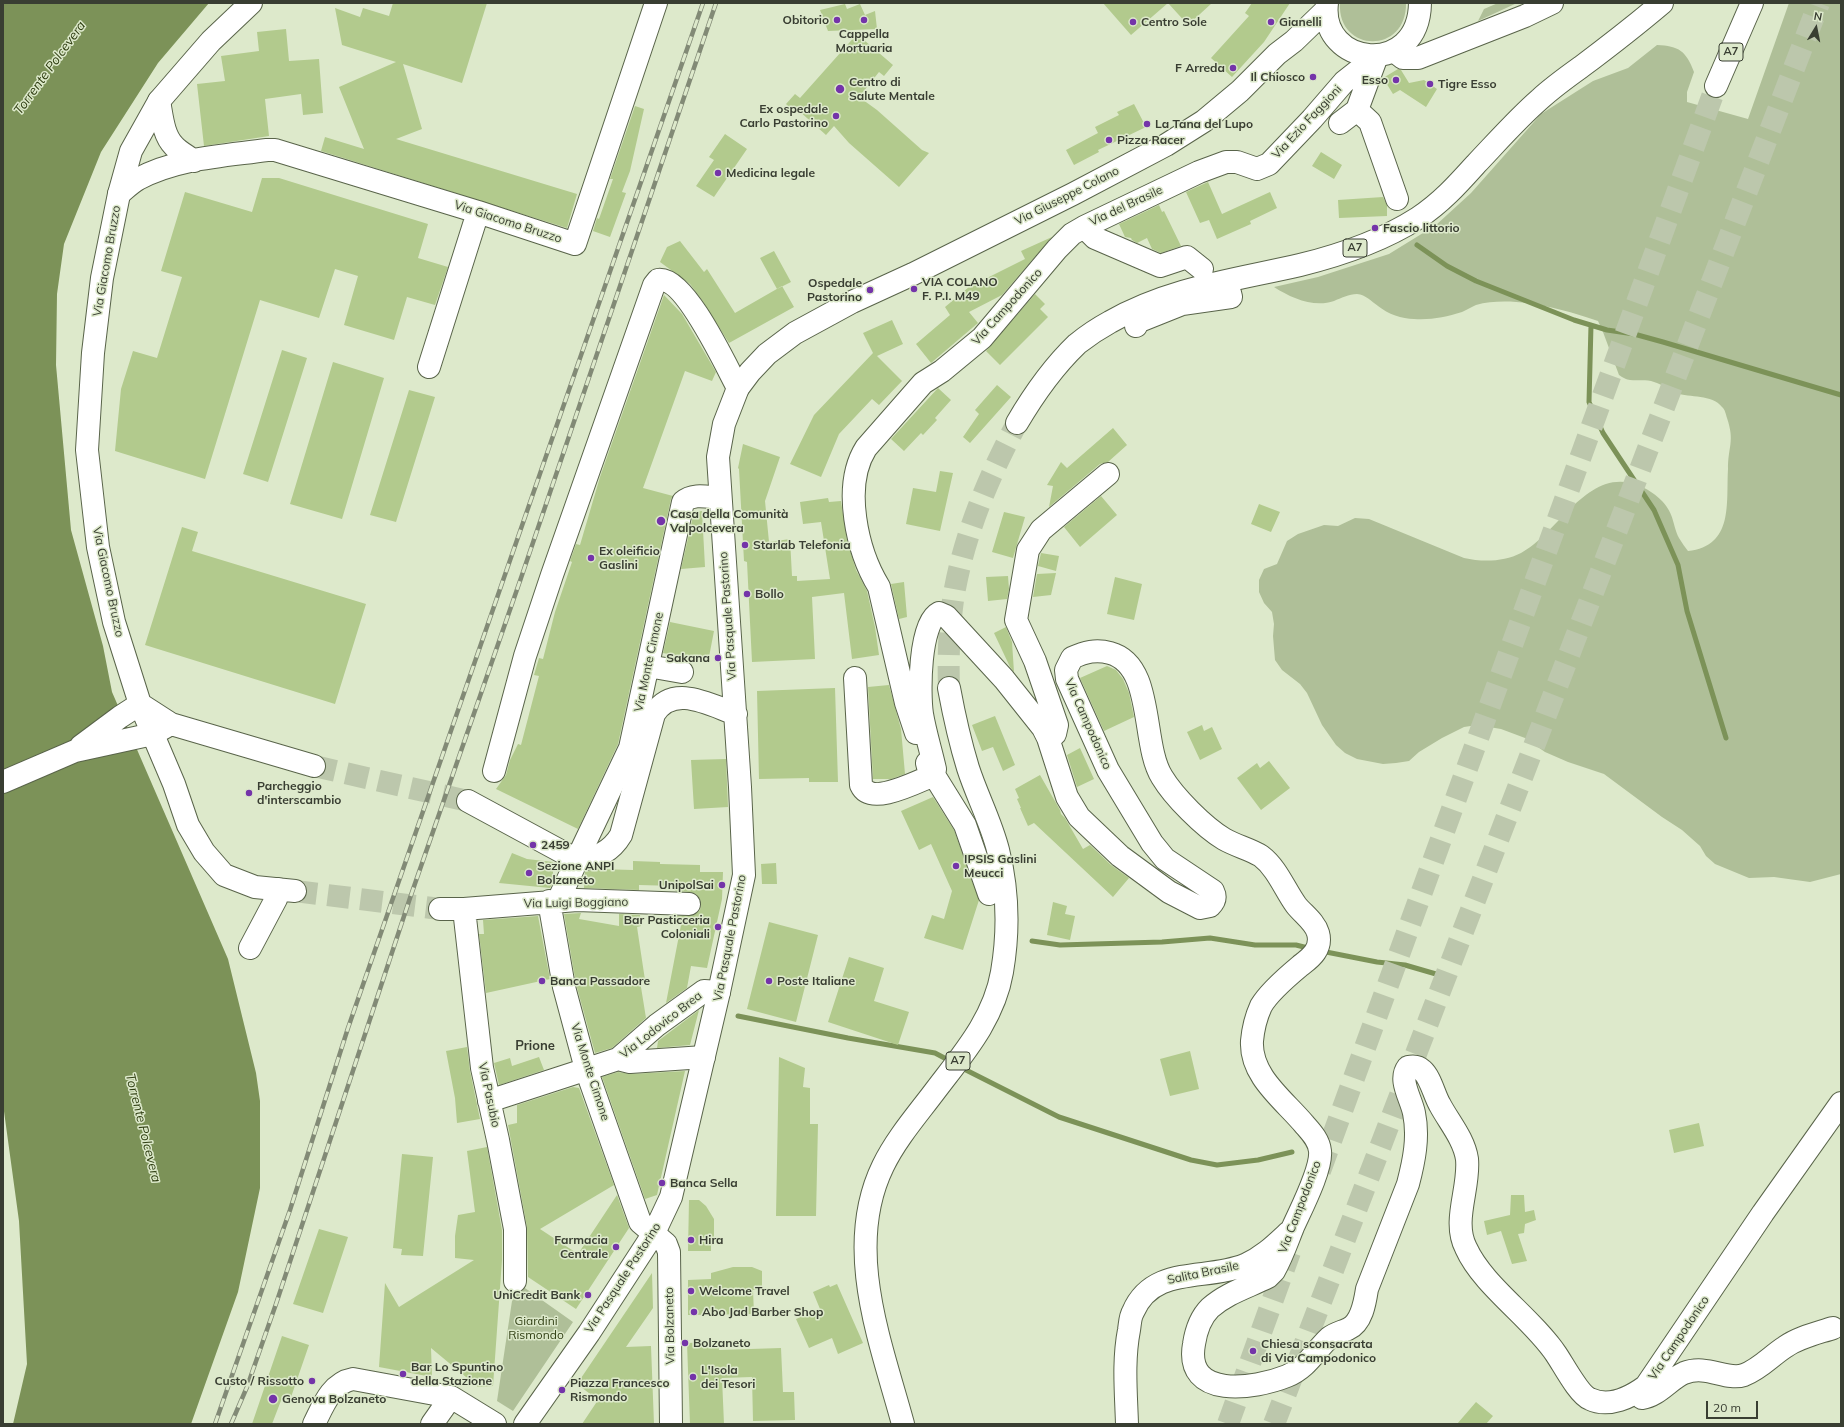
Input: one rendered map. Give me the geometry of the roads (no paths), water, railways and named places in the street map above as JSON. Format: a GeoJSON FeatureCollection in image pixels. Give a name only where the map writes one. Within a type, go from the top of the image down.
{"type":"FeatureCollection","features":[{"type":"Feature","properties":{"kind":"main road","name":"Via Giacomo Bruzzo"},"geometry":{"type":"LineString","coordinates":[[140,704],[114,622],[98,547],[87,450],[93,353],[102,278],[118,194],[131,151],[159,101],[211,41],[251,3]]}},
{"type":"Feature","properties":{"kind":"main road","name":"Via Giacomo Bruzzo"},"geometry":{"type":"LineString","coordinates":[[118,194],[137,180],[165,167],[267,150],[284,152],[478,212],[575,244],[656,3]]}},
{"type":"Feature","properties":{"kind":"main road"},"geometry":{"type":"LineString","coordinates":[[1385,53],[1406,42],[1415,31],[1420,17],[1420,3]]}},
{"type":"Feature","properties":{"kind":"main road"},"geometry":{"type":"LineString","coordinates":[[1294,41],[1346,46],[1365,55],[1385,53],[1403,58],[1418,58],[1525,16],[1552,3]]}},
{"type":"Feature","properties":{"kind":"main road","name":"A7"},"geometry":{"type":"LineString","coordinates":[[1017,423],[1050,372],[1074,348],[1100,328],[1126,313],[1159,299],[1191,288],[1301,264],[1356,248],[1390,234],[1418,218],[1440,202],[1515,122],[1542,97],[1633,28],[1662,3]]}},
{"type":"Feature","properties":{"kind":"main road","name":"A7"},"geometry":{"type":"LineString","coordinates":[[1716,86],[1752,3]]}},
{"type":"Feature","properties":{"kind":"main road"},"geometry":{"type":"LineString","coordinates":[[1326,7],[1330,26],[1346,46]]}},
{"type":"Feature","properties":{"kind":"main road","name":"Via Giuseppe Colano"},"geometry":{"type":"LineString","coordinates":[[734,397],[750,372],[767,354],[795,333],[818,319],[1073,194],[1166,145],[1204,121],[1240,91],[1276,54],[1294,41],[1326,7]]}},
{"type":"Feature","properties":{"kind":"main road","name":"Via Ezio Faggioni"},"geometry":{"type":"LineString","coordinates":[[1344,82],[1346,46]]}},
{"type":"Feature","properties":{"kind":"main road","name":"Via Ezio Faggioni"},"geometry":{"type":"LineString","coordinates":[[1226,162],[1237,162],[1258,169],[1269,164],[1312,119],[1344,82],[1385,53]]}},
{"type":"Feature","properties":{"kind":"main road","name":"Via Ezio Faggioni"},"geometry":{"type":"LineString","coordinates":[[1340,123],[1357,110],[1385,53]]}},
{"type":"Feature","properties":{"kind":"main road"},"geometry":{"type":"LineString","coordinates":[[159,101],[167,136],[173,146],[194,161]]}},
{"type":"Feature","properties":{"kind":"main road"},"geometry":{"type":"LineString","coordinates":[[1357,110],[1370,122],[1397,199]]}},
{"type":"Feature","properties":{"kind":"main road","name":"Via del Brasile"},"geometry":{"type":"LineString","coordinates":[[1202,269],[1187,257],[1160,266],[1095,238],[1084,226],[1199,172],[1226,162]]}},
{"type":"Feature","properties":{"kind":"main road"},"geometry":{"type":"LineString","coordinates":[[429,367],[478,212]]}},
{"type":"Feature","properties":{"kind":"main road","name":"Via Campodonico"},"geometry":{"type":"LineString","coordinates":[[989,894],[965,825],[934,775],[929,770],[906,703],[879,587],[871,574],[862,550],[854,502],[856,470],[859,459],[866,448],[923,383],[942,371],[982,338],[1057,249],[1072,234],[1084,226]]}},
{"type":"Feature","properties":{"kind":"main road"},"geometry":{"type":"LineString","coordinates":[[494,771],[525,656],[552,575],[654,284],[658,280],[667,281],[678,290],[697,312],[734,397]]}},
{"type":"Feature","properties":{"kind":"main road"},"geometry":{"type":"LineString","coordinates":[[1136,326],[1137,322],[1182,304],[1220,297],[1228,298],[1231,297],[1230,293]]}},
{"type":"Feature","properties":{"kind":"main road","name":"Via Pasquale Pastorino"},"geometry":{"type":"LineString","coordinates":[[525,1424],[589,1332],[654,1233],[671,1197],[719,992],[744,875],[736,714],[718,457],[720,439],[734,397]]}},
{"type":"Feature","properties":{"kind":"main road"},"geometry":{"type":"LineString","coordinates":[[1046,733],[1055,734],[1057,725],[1035,662],[1016,620],[1028,550],[1041,530],[1108,474]]}},
{"type":"Feature","properties":{"kind":"main road","name":"Via Monte Cimone"},"geometry":{"type":"LineString","coordinates":[[654,1233],[640,1222],[586,1069],[564,987],[553,901],[579,855],[630,748],[683,502],[696,496],[720,498]]}},
{"type":"Feature","properties":{"kind":"main road","name":"Via Campodonico"},"geometry":{"type":"LineString","coordinates":[[934,775],[935,769],[922,714],[922,668],[927,633],[931,620],[939,613],[946,616],[1004,679],[1046,733],[1067,797],[1079,817],[1120,856],[1169,892],[1200,908],[1210,906],[1215,898],[1215,894],[1212,890],[1165,859],[1139,824],[1108,770],[1067,679],[1066,670],[1072,658],[1085,652],[1103,651],[1117,655],[1128,663],[1141,690],[1156,763],[1169,788],[1186,807],[1221,838],[1262,857],[1270,866],[1290,897],[1314,924],[1318,931],[1318,946],[1314,954],[1282,982],[1262,1005],[1255,1022],[1252,1043],[1254,1058],[1259,1073],[1311,1132],[1318,1145],[1319,1160],[1310,1189],[1274,1271],[1268,1277],[1222,1298],[1209,1309],[1202,1318],[1195,1336],[1192,1351],[1200,1374],[1212,1383],[1227,1388],[1248,1387],[1287,1376],[1305,1366],[1329,1338],[1337,1332],[1352,1327],[1358,1320],[1370,1282],[1408,1184],[1412,1167],[1416,1126],[1411,1103],[1403,1080],[1405,1070],[1408,1066],[1420,1068],[1426,1076],[1440,1106],[1463,1145],[1467,1159],[1461,1230],[1465,1248],[1470,1257],[1554,1351],[1584,1395],[1590,1399],[1612,1401],[1630,1397],[1646,1386],[1763,1212],[1841,1103]]}},
{"type":"Feature","properties":{"kind":"main road"},"geometry":{"type":"LineString","coordinates":[[648,666],[682,672]]}},
{"type":"Feature","properties":{"kind":"main road"},"geometry":{"type":"LineString","coordinates":[[855,678],[861,786],[863,790],[869,794],[876,795],[908,786],[934,775]]}},
{"type":"Feature","properties":{"kind":"main road","name":"A7"},"geometry":{"type":"LineString","coordinates":[[903,1424],[869,1290],[866,1245],[871,1201],[877,1181],[893,1148],[978,1035],[989,1015],[1001,975],[1006,931],[1006,903],[998,850],[968,768],[955,723],[949,688]]}},
{"type":"Feature","properties":{"kind":"main road"},"geometry":{"type":"LineString","coordinates":[[468,801],[579,855],[592,858],[605,853],[615,844],[621,835],[654,714],[664,702],[680,697],[695,700],[736,714]]}},
{"type":"Feature","properties":{"kind":"main road"},"geometry":{"type":"LineString","coordinates":[[75,751],[140,704],[162,729],[188,824],[204,852],[224,875],[254,887],[287,890],[276,899],[250,948]]}},
{"type":"Feature","properties":{"kind":"main road"},"geometry":{"type":"LineString","coordinates":[[3,782],[75,751],[162,729],[314,766]]}},
{"type":"Feature","properties":{"kind":"main road","name":"Via Luigi Boggiano"},"geometry":{"type":"LineString","coordinates":[[464,909],[553,901],[689,904]]}},
{"type":"Feature","properties":{"kind":"main road"},"geometry":{"type":"LineString","coordinates":[[440,909],[464,909]]}},
{"type":"Feature","properties":{"kind":"main road","name":"Via Pasubio"},"geometry":{"type":"LineString","coordinates":[[464,909],[482,1068],[515,1229],[515,1281]]}},
{"type":"Feature","properties":{"kind":"main road","name":"Via Lodovico Brea"},"geometry":{"type":"LineString","coordinates":[[489,1101],[618,1058],[657,1025],[704,991],[719,992]]}},
{"type":"Feature","properties":{"kind":"main road"},"geometry":{"type":"LineString","coordinates":[[618,1058],[630,1062],[704,1057]]}},
{"type":"Feature","properties":{"kind":"main road","name":"Salita Brasile"},"geometry":{"type":"LineString","coordinates":[[1127,1424],[1125,1351],[1132,1313],[1143,1293],[1156,1284],[1171,1279],[1225,1270],[1244,1265],[1262,1257],[1292,1229]]}},
{"type":"Feature","properties":{"kind":"main road","name":"Via Bolzaneto"},"geometry":{"type":"LineString","coordinates":[[654,1233],[666,1244],[669,1252],[671,1424]]}},
{"type":"Feature","properties":{"kind":"main road"},"geometry":{"type":"LineString","coordinates":[[1638,1392],[1642,1398],[1649,1397],[1676,1377],[1693,1370],[1711,1371],[1738,1376],[1745,1375],[1762,1365],[1792,1343],[1833,1328]]}},
{"type":"Feature","properties":{"kind":"main road"},"geometry":{"type":"LineString","coordinates":[[314,1424],[332,1390],[347,1380],[353,1379],[451,1397],[495,1424]]}},
{"type":"Feature","properties":{"kind":"main road"},"geometry":{"type":"LineString","coordinates":[[432,1424],[451,1397]]}},
{"type":"Feature","properties":{"kind":"water","name":"Torrente Polcevera"},"geometry":{"type":"Polygon","coordinates":[[[3,3],[209,3],[158,63],[101,152],[64,244],[57,294],[56,365],[71,530],[103,646],[112,692],[228,959],[256,1073],[260,1101],[260,1188],[238,1292],[191,1424],[13,1424],[27,1364],[19,1221],[3,1104],[3,3]]]}},
{"type":"Feature","properties":{"kind":"waterway"},"geometry":{"type":"LineString","coordinates":[[1417,245],[1447,266],[1476,281],[1574,320],[1607,330],[1634,334],[1663,342],[1841,395]]}},
{"type":"Feature","properties":{"kind":"waterway"},"geometry":{"type":"LineString","coordinates":[[1591,325],[1589,402],[1603,433],[1654,510],[1678,565],[1687,611],[1726,738]]}},
{"type":"Feature","properties":{"kind":"waterway"},"geometry":{"type":"LineString","coordinates":[[1032,941],[1060,945],[1162,942],[1210,938],[1255,945],[1296,945],[1312,949]]}},
{"type":"Feature","properties":{"kind":"waterway"},"geometry":{"type":"LineString","coordinates":[[1321,951],[1377,962],[1405,965],[1436,974]]}},
{"type":"Feature","properties":{"kind":"waterway"},"geometry":{"type":"LineString","coordinates":[[738,1016],[848,1038],[935,1053],[952,1062]]}},
{"type":"Feature","properties":{"kind":"waterway"},"geometry":{"type":"LineString","coordinates":[[960,1067],[1059,1117],[1191,1160],[1217,1165],[1258,1160],[1292,1152]]}},
{"type":"Feature","properties":{"kind":"tunnel"},"geometry":{"type":"LineString","coordinates":[[1274,1424],[1819,3]]}},
{"type":"Feature","properties":{"kind":"tunnel"},"geometry":{"type":"LineString","coordinates":[[1320,1171],[1716,86]]}},
{"type":"Feature","properties":{"kind":"tunnel"},"geometry":{"type":"LineString","coordinates":[[949,688],[949,644],[953,600],[957,577],[978,508],[996,465],[1017,423]]}},
{"type":"Feature","properties":{"kind":"tunnel"},"geometry":{"type":"LineString","coordinates":[[314,766],[468,801]]}},
{"type":"Feature","properties":{"kind":"tunnel"},"geometry":{"type":"LineString","coordinates":[[295,891],[440,909]]}},
{"type":"Feature","properties":{"kind":"tunnel"},"geometry":{"type":"LineString","coordinates":[[1228,1424],[1290,1252]]}},
{"type":"Feature","properties":{"kind":"railway"},"geometry":{"type":"LineString","coordinates":[[215,1424],[290,1210],[348,1028],[703,3]]}},
{"type":"Feature","properties":{"kind":"railway"},"geometry":{"type":"LineString","coordinates":[[231,1424],[247,1387],[276,1304],[410,898],[521,578],[716,3]]}},
{"type":"Feature","properties":{"kind":"place","name":"Obitorio"},"geometry":{"type":"Point","coordinates":[837,20]}},
{"type":"Feature","properties":{"kind":"place","name":"Cappella Mortuaria"},"geometry":{"type":"Point","coordinates":[864,20]}},
{"type":"Feature","properties":{"kind":"place","name":"Centro Sole"},"geometry":{"type":"Point","coordinates":[1133,22]}},
{"type":"Feature","properties":{"kind":"place","name":"Gianelli"},"geometry":{"type":"Point","coordinates":[1271,22]}},
{"type":"Feature","properties":{"kind":"place","name":"F Arreda"},"geometry":{"type":"Point","coordinates":[1233,68]}},
{"type":"Feature","properties":{"kind":"place","name":"Il Chiosco"},"geometry":{"type":"Point","coordinates":[1313,77]}},
{"type":"Feature","properties":{"kind":"place","name":"Esso"},"geometry":{"type":"Point","coordinates":[1396,80]}},
{"type":"Feature","properties":{"kind":"place","name":"Tigre Esso"},"geometry":{"type":"Point","coordinates":[1430,84]}},
{"type":"Feature","properties":{"kind":"place","name":"Centro di Salute Mentale"},"geometry":{"type":"Point","coordinates":[840,89]}},
{"type":"Feature","properties":{"kind":"place","name":"Ex ospedale Carlo Pastorino"},"geometry":{"type":"Point","coordinates":[836,116]}},
{"type":"Feature","properties":{"kind":"place","name":"La Tana del Lupo"},"geometry":{"type":"Point","coordinates":[1147,124]}},
{"type":"Feature","properties":{"kind":"place","name":"Pizza Racer"},"geometry":{"type":"Point","coordinates":[1109,140]}},
{"type":"Feature","properties":{"kind":"place","name":"Medicina legale"},"geometry":{"type":"Point","coordinates":[718,173]}},
{"type":"Feature","properties":{"kind":"place","name":"Fascio littorio"},"geometry":{"type":"Point","coordinates":[1375,228]}},
{"type":"Feature","properties":{"kind":"place","name":"VIA COLANO F. P.I. M49"},"geometry":{"type":"Point","coordinates":[914,289]}},
{"type":"Feature","properties":{"kind":"place","name":"Ospedale Pastorino"},"geometry":{"type":"Point","coordinates":[870,290]}},
{"type":"Feature","properties":{"kind":"place","name":"Casa della Comunità Valpolcevera"},"geometry":{"type":"Point","coordinates":[661,521]}},
{"type":"Feature","properties":{"kind":"place","name":"Starlab Telefonia"},"geometry":{"type":"Point","coordinates":[745,545]}},
{"type":"Feature","properties":{"kind":"place","name":"Ex oleificio Gaslini"},"geometry":{"type":"Point","coordinates":[591,558]}},
{"type":"Feature","properties":{"kind":"place","name":"Bollo"},"geometry":{"type":"Point","coordinates":[747,594]}},
{"type":"Feature","properties":{"kind":"place","name":"Sakana"},"geometry":{"type":"Point","coordinates":[718,658]}},
{"type":"Feature","properties":{"kind":"place","name":"Parcheggio d'interscambio"},"geometry":{"type":"Point","coordinates":[249,793]}},
{"type":"Feature","properties":{"kind":"place","name":"2459"},"geometry":{"type":"Point","coordinates":[533,845]}},
{"type":"Feature","properties":{"kind":"place","name":"IPSIS Gaslini Meucci"},"geometry":{"type":"Point","coordinates":[956,866]}},
{"type":"Feature","properties":{"kind":"place","name":"Sezione ANPI Bolzaneto"},"geometry":{"type":"Point","coordinates":[529,873]}},
{"type":"Feature","properties":{"kind":"place","name":"UnipolSai"},"geometry":{"type":"Point","coordinates":[722,885]}},
{"type":"Feature","properties":{"kind":"place","name":"Bar Pasticceria Coloniali"},"geometry":{"type":"Point","coordinates":[718,927]}},
{"type":"Feature","properties":{"kind":"place","name":"Banca Passadore"},"geometry":{"type":"Point","coordinates":[542,981]}},
{"type":"Feature","properties":{"kind":"place","name":"Poste Italiane"},"geometry":{"type":"Point","coordinates":[769,981]}},
{"type":"Feature","properties":{"kind":"place","name":"Banca Sella"},"geometry":{"type":"Point","coordinates":[662,1183]}},
{"type":"Feature","properties":{"kind":"place","name":"Hira"},"geometry":{"type":"Point","coordinates":[691,1240]}},
{"type":"Feature","properties":{"kind":"place","name":"Farmacia Centrale"},"geometry":{"type":"Point","coordinates":[616,1247]}},
{"type":"Feature","properties":{"kind":"place","name":"Welcome Travel"},"geometry":{"type":"Point","coordinates":[691,1291]}},
{"type":"Feature","properties":{"kind":"place","name":"UniCredit Bank"},"geometry":{"type":"Point","coordinates":[588,1295]}},
{"type":"Feature","properties":{"kind":"place","name":"Abo Jad Barber Shop"},"geometry":{"type":"Point","coordinates":[694,1312]}},
{"type":"Feature","properties":{"kind":"place","name":"Bolzaneto"},"geometry":{"type":"Point","coordinates":[685,1343]}},
{"type":"Feature","properties":{"kind":"place","name":"Chiesa sconsacrata di Via Campodonico"},"geometry":{"type":"Point","coordinates":[1253,1351]}},
{"type":"Feature","properties":{"kind":"place","name":"Bar Lo Spuntino della Stazione"},"geometry":{"type":"Point","coordinates":[403,1374]}},
{"type":"Feature","properties":{"kind":"place","name":"L'Isola dei Tesori"},"geometry":{"type":"Point","coordinates":[693,1377]}},
{"type":"Feature","properties":{"kind":"place","name":"Custo / Rissotto"},"geometry":{"type":"Point","coordinates":[312,1381]}},
{"type":"Feature","properties":{"kind":"place","name":"Piazza Francesco Rismondo"},"geometry":{"type":"Point","coordinates":[562,1390]}},
{"type":"Feature","properties":{"kind":"place","name":"Genova Bolzaneto"},"geometry":{"type":"Point","coordinates":[273,1399]}},
{"type":"Feature","properties":{"kind":"district","name":"Prione"},"geometry":{"type":"Point","coordinates":[535,1046]}},
{"type":"Feature","properties":{"kind":"park label","name":"Giardini Rismondo"},"geometry":{"type":"Point","coordinates":[536,1328]}}]}
